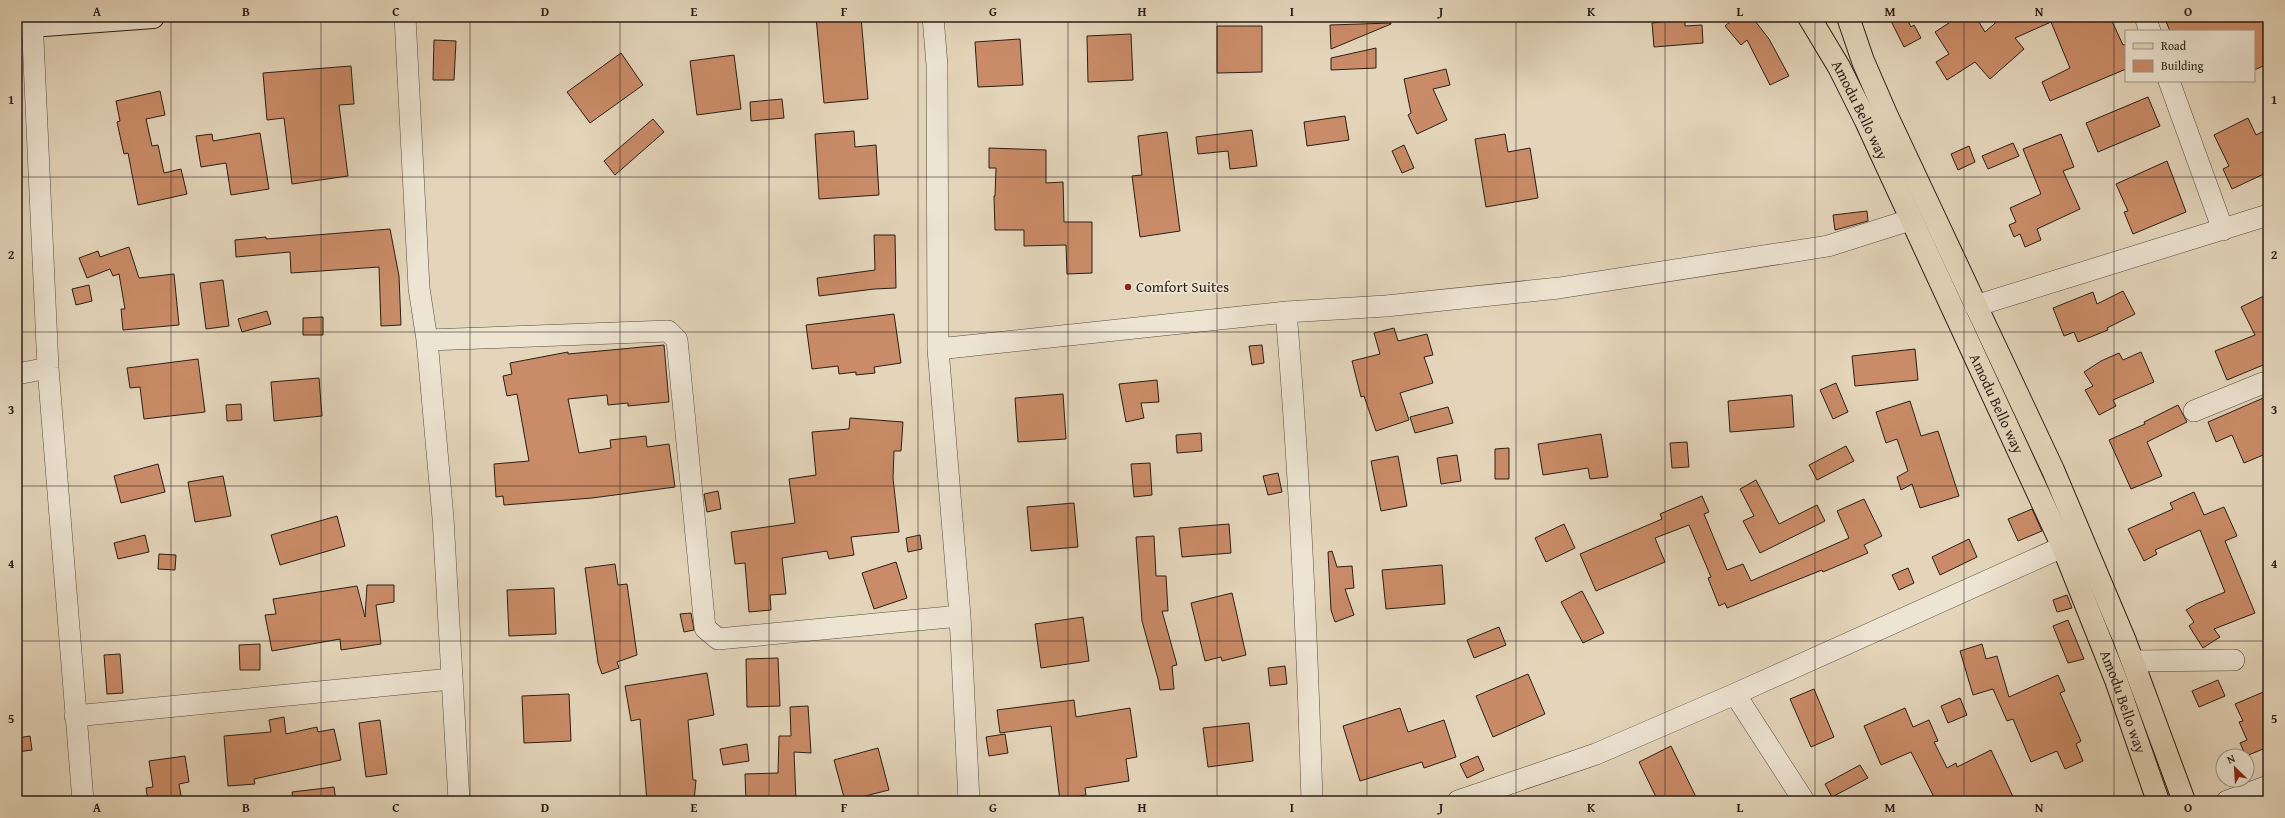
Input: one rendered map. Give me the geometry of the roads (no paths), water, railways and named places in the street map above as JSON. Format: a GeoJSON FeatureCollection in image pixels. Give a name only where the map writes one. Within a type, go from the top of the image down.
{"type":"FeatureCollection","features":[{"type":"Feature","properties":{"kind":"main road","name":"Amodu Bello way"},"geometry":{"type":"LineString","coordinates":[[1809,17],[1846,81],[1910,220],[2133,662],[2184,801]]}},
{"type":"Feature","properties":{"kind":"main road","name":"Amodu Bello way"},"geometry":{"type":"LineString","coordinates":[[1848,17],[1863,61],[1886,114],[2053,470],[2072,542],[2116,680],[2158,801]]}},
{"type":"Feature","properties":{"kind":"street"},"geometry":{"type":"LineString","coordinates":[[83,801],[48,368],[27,24],[153,17]]}},
{"type":"Feature","properties":{"kind":"street"},"geometry":{"type":"LineString","coordinates":[[405,17],[409,129],[419,288],[427,340],[443,518],[459,801]]}},
{"type":"Feature","properties":{"kind":"street"},"geometry":{"type":"LineString","coordinates":[[933,17],[937,65],[938,349],[960,616],[969,801]]}},
{"type":"Feature","properties":{"kind":"street"},"geometry":{"type":"LineString","coordinates":[[2145,17],[2150,30]]}},
{"type":"Feature","properties":{"kind":"street"},"geometry":{"type":"LineString","coordinates":[[2169,82],[2223,230]]}},
{"type":"Feature","properties":{"kind":"street"},"geometry":{"type":"LineString","coordinates":[[1975,306],[2268,216]]}},
{"type":"Feature","properties":{"kind":"street"},"geometry":{"type":"LineString","coordinates":[[938,349],[1286,312],[1386,306],[1559,288],[1828,246],[1910,220]]}},
{"type":"Feature","properties":{"kind":"street"},"geometry":{"type":"LineString","coordinates":[[1286,312],[1303,531],[1312,801]]}},
{"type":"Feature","properties":{"kind":"street"},"geometry":{"type":"LineString","coordinates":[[427,340],[668,331],[677,340],[705,628],[718,639],[960,616]]}},
{"type":"Feature","properties":{"kind":"street"},"geometry":{"type":"LineString","coordinates":[[17,374],[48,368]]}},
{"type":"Feature","properties":{"kind":"street"},"geometry":{"type":"LineString","coordinates":[[2194,411],[2263,383],[2268,384]]}},
{"type":"Feature","properties":{"kind":"street"},"geometry":{"type":"LineString","coordinates":[[1458,801],[1596,754],[1735,694],[2072,542]]}},
{"type":"Feature","properties":{"kind":"street"},"geometry":{"type":"LineString","coordinates":[[2133,662],[2234,660]]}},
{"type":"Feature","properties":{"kind":"street"},"geometry":{"type":"LineString","coordinates":[[75,716],[451,679]]}},
{"type":"Feature","properties":{"kind":"street"},"geometry":{"type":"LineString","coordinates":[[1735,694],[1804,801]]}},
{"type":"Feature","properties":{"kind":"street"},"geometry":{"type":"LineString","coordinates":[[2227,801],[2268,786]]}},
{"type":"Feature","properties":{"kind":"place","name":"Comfort Suites"},"geometry":{"type":"Point","coordinates":[1128,287]}}]}
